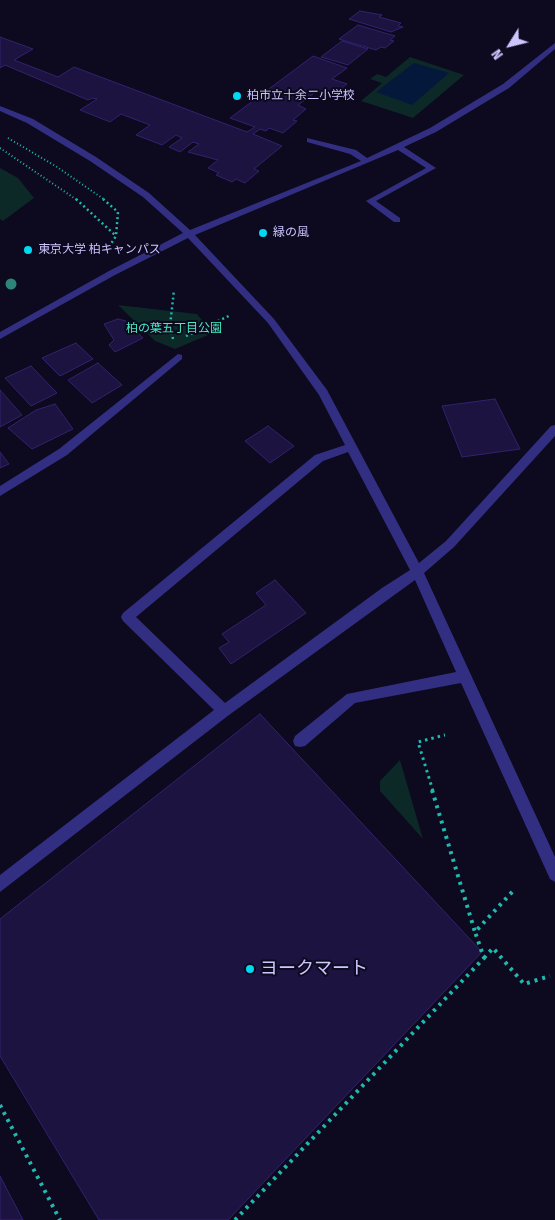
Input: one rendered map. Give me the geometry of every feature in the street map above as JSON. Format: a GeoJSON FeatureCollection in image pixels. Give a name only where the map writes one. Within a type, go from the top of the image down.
{"type":"FeatureCollection","features":[{"type":"Feature","properties":{"kind":"street"},"geometry":{"type":"LineString","coordinates":[[0,336],[112,273],[189,234],[399,147],[466,112],[506,86],[555,45]]}},
{"type":"Feature","properties":{"kind":"street"},"geometry":{"type":"LineString","coordinates":[[0,108],[30,121],[93,159],[146,195],[189,234],[271,321],[323,393],[417,572],[463,677],[555,874]]}},
{"type":"Feature","properties":{"kind":"street"},"geometry":{"type":"LineString","coordinates":[[310,140],[353,152],[367,161]]}},
{"type":"Feature","properties":{"kind":"street"},"geometry":{"type":"LineString","coordinates":[[397,220],[370,201],[432,168],[399,147]]}},
{"type":"Feature","properties":{"kind":"street"},"geometry":{"type":"LineString","coordinates":[[0,492],[63,452],[178,358]]}},
{"type":"Feature","properties":{"kind":"street"},"geometry":{"type":"LineString","coordinates":[[0,884],[224,711],[386,592],[417,572],[450,544],[554,432]]}},
{"type":"Feature","properties":{"kind":"street"},"geometry":{"type":"LineString","coordinates":[[224,711],[126,617],[319,458],[350,447]]}},
{"type":"Feature","properties":{"kind":"street"},"geometry":{"type":"LineString","coordinates":[[300,741],[352,698],[463,677]]}},
{"type":"Feature","properties":{"kind":"path"},"geometry":{"type":"LineString","coordinates":[[0,148],[80,202],[116,236],[118,212],[100,196],[7,137]]}},
{"type":"Feature","properties":{"kind":"path"},"geometry":{"type":"LineString","coordinates":[[174,290],[170,326],[178,358]]}},
{"type":"Feature","properties":{"kind":"path"},"geometry":{"type":"LineString","coordinates":[[174,341],[231,315]]}},
{"type":"Feature","properties":{"kind":"path"},"geometry":{"type":"LineString","coordinates":[[445,734],[418,742],[474,932],[484,958]]}},
{"type":"Feature","properties":{"kind":"path"},"geometry":{"type":"LineString","coordinates":[[474,932],[513,892]]}},
{"type":"Feature","properties":{"kind":"path"},"geometry":{"type":"LineString","coordinates":[[235,1220],[493,948],[524,984],[550,976]]}},
{"type":"Feature","properties":{"kind":"path"},"geometry":{"type":"LineString","coordinates":[[0,1106],[60,1220]]}},
{"type":"Feature","properties":{"kind":"green space"},"geometry":{"type":"Polygon","coordinates":[[[410,57],[464,75],[413,118],[361,101],[382,83],[370,79],[377,74],[386,77],[410,57]]]}},
{"type":"Feature","properties":{"kind":"green space"},"geometry":{"type":"Polygon","coordinates":[[[0,168],[18,178],[34,198],[3,221],[0,219],[0,168]]]}},
{"type":"Feature","properties":{"kind":"green space","name":"柏の葉五丁目公園"},"geometry":{"type":"Polygon","coordinates":[[[118,305],[197,314],[213,333],[175,349],[155,341],[118,305]]]}},
{"type":"Feature","properties":{"kind":"green space"},"geometry":{"type":"Polygon","coordinates":[[[400,760],[423,839],[380,791],[380,781],[400,760]]]}},
{"type":"Feature","properties":{"kind":"water"},"geometry":{"type":"Polygon","coordinates":[[[414,63],[449,73],[412,105],[376,92],[414,63]]]}},
{"type":"Feature","properties":{"kind":"building"},"geometry":{"type":"Polygon","coordinates":[[[360,11],[382,15],[379,17],[401,23],[398,26],[403,27],[391,32],[349,19],[360,11]]]}},
{"type":"Feature","properties":{"kind":"building"},"geometry":{"type":"Polygon","coordinates":[[[358,25],[395,36],[390,40],[394,41],[385,48],[381,47],[376,50],[339,39],[358,25]]]}},
{"type":"Feature","properties":{"kind":"building"},"geometry":{"type":"Polygon","coordinates":[[[0,37],[33,49],[14,60],[58,77],[74,67],[247,132],[255,127],[230,118],[313,56],[347,68],[332,79],[347,84],[332,96],[317,91],[298,105],[306,109],[293,120],[297,121],[283,133],[269,128],[266,131],[260,129],[253,134],[282,146],[254,169],[259,171],[245,183],[236,179],[232,182],[216,175],[219,173],[208,168],[218,160],[188,152],[199,144],[193,142],[180,152],[169,147],[182,138],[176,135],[162,145],[136,135],[150,125],[121,114],[110,122],[80,110],[97,99],[88,100],[5,65],[0,68],[0,37]]]}},
{"type":"Feature","properties":{"kind":"building"},"geometry":{"type":"Polygon","coordinates":[[[342,41],[368,49],[348,65],[321,57],[342,41]]]}},
{"type":"Feature","properties":{"kind":"building"},"geometry":{"type":"Polygon","coordinates":[[[118,319],[126,321],[143,338],[115,352],[109,345],[114,340],[104,324],[118,319]]]}},
{"type":"Feature","properties":{"kind":"building"},"geometry":{"type":"Polygon","coordinates":[[[76,343],[93,359],[60,376],[42,358],[76,343]]]}},
{"type":"Feature","properties":{"kind":"building"},"geometry":{"type":"Polygon","coordinates":[[[98,363],[122,385],[92,403],[68,380],[98,363]]]}},
{"type":"Feature","properties":{"kind":"building"},"geometry":{"type":"Polygon","coordinates":[[[31,366],[57,393],[31,406],[5,378],[31,366]]]}},
{"type":"Feature","properties":{"kind":"building"},"geometry":{"type":"Polygon","coordinates":[[[0,390],[22,415],[0,427],[0,390]]]}},
{"type":"Feature","properties":{"kind":"building"},"geometry":{"type":"Polygon","coordinates":[[[495,399],[520,449],[462,457],[442,406],[495,399]]]}},
{"type":"Feature","properties":{"kind":"building"},"geometry":{"type":"Polygon","coordinates":[[[55,404],[73,429],[32,449],[8,428],[36,410],[55,404]]]}},
{"type":"Feature","properties":{"kind":"building"},"geometry":{"type":"Polygon","coordinates":[[[268,426],[294,446],[270,463],[245,441],[268,426]]]}},
{"type":"Feature","properties":{"kind":"building"},"geometry":{"type":"Polygon","coordinates":[[[0,452],[9,464],[0,468],[0,452]]]}},
{"type":"Feature","properties":{"kind":"building"},"geometry":{"type":"Polygon","coordinates":[[[275,580],[306,613],[231,664],[219,648],[229,642],[222,634],[266,605],[256,593],[275,580]]]}},
{"type":"Feature","properties":{"kind":"building"},"geometry":{"type":"Polygon","coordinates":[[[260,714],[482,952],[228,1220],[99,1220],[0,1056],[0,919],[260,714]]]}},
{"type":"Feature","properties":{"kind":"building"},"geometry":{"type":"Polygon","coordinates":[[[0,1176],[23,1220],[0,1220],[0,1176]]]}},
{"type":"Feature","properties":{"kind":"place","name":"柏市立十余二小学校"},"geometry":{"type":"Point","coordinates":[237,96]}},
{"type":"Feature","properties":{"kind":"place","name":"緑の風"},"geometry":{"type":"Point","coordinates":[263,233]}},
{"type":"Feature","properties":{"kind":"place","name":"東京大学 柏キャンパス"},"geometry":{"type":"Point","coordinates":[28,250]}},
{"type":"Feature","properties":{"kind":"place","name":"ヨークマート"},"geometry":{"type":"Point","coordinates":[250,969]}}]}
